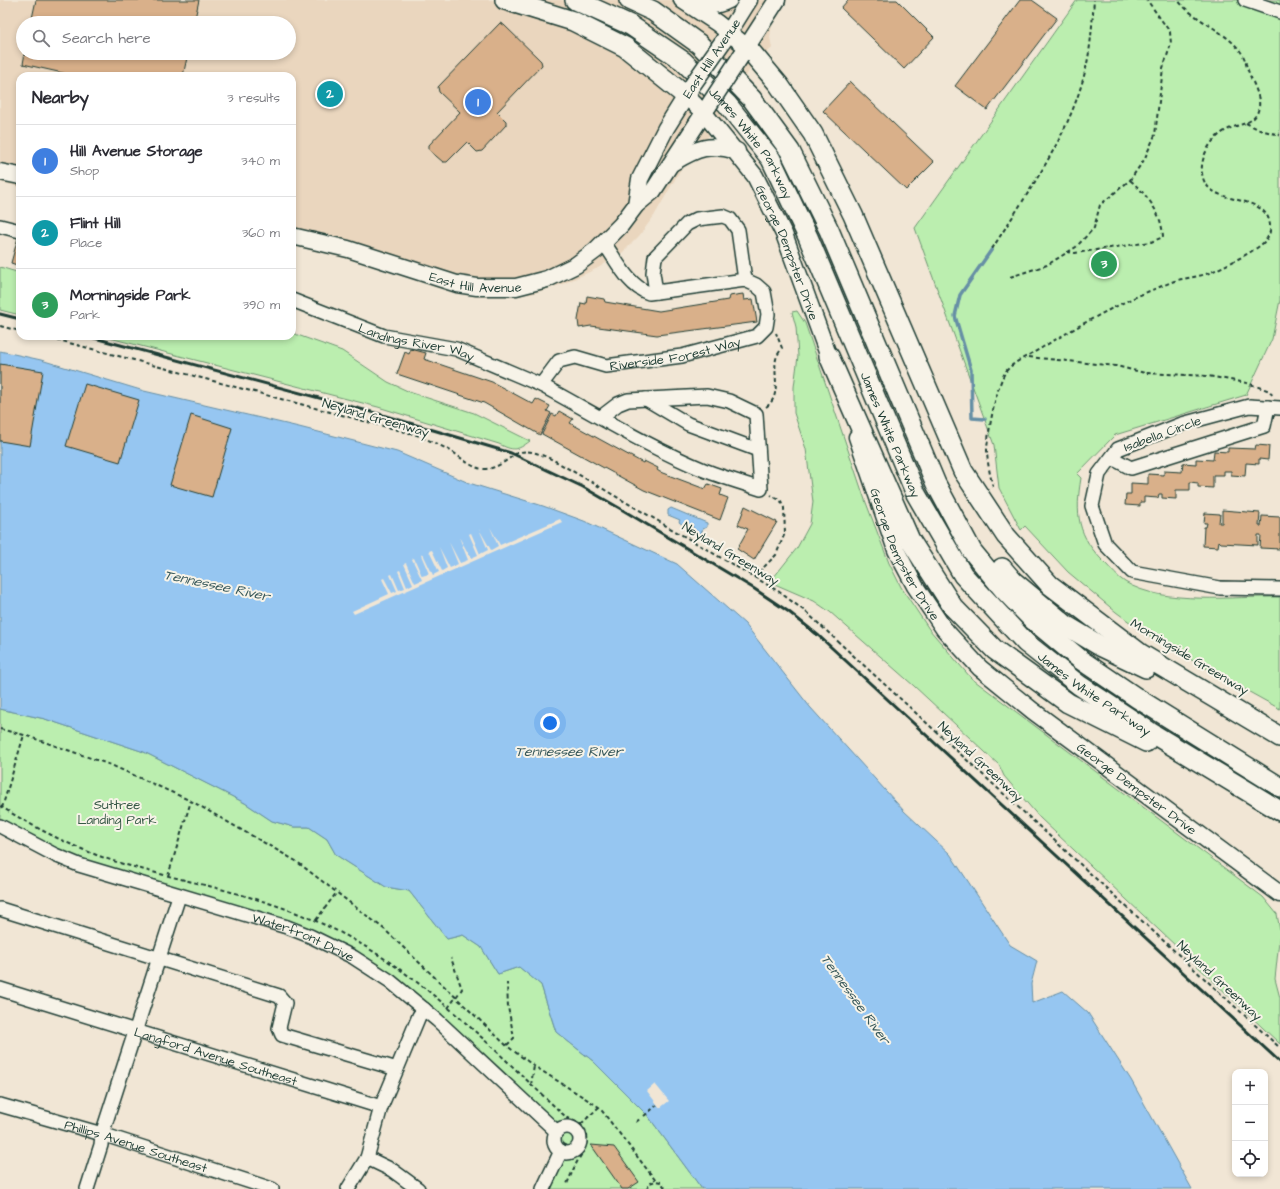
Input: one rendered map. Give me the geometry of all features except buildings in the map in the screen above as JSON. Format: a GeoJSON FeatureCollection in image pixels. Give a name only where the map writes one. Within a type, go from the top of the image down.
{"type":"FeatureCollection","features":[{"type":"Feature","properties":{"kind":"highway"},"geometry":{"type":"LineString","coordinates":[[505,0],[573,21],[625,47],[688,91]]}},
{"type":"Feature","properties":{"kind":"highway","name":"James White Parkway"},"geometry":{"type":"LineString","coordinates":[[575,0],[630,25],[683,61],[727,104],[770,159],[808,237],[916,494],[963,575],[1026,643],[1079,685],[1150,732],[1278,810]]}},
{"type":"Feature","properties":{"kind":"highway","name":"James White Parkway"},"geometry":{"type":"LineString","coordinates":[[629,0],[653,11],[699,44],[752,100],[790,151],[829,230],[936,484],[972,551],[1004,590],[1033,620],[1081,660],[1137,698],[1280,787]]}},
{"type":"Feature","properties":{"kind":"highway"},"geometry":{"type":"LineString","coordinates":[[744,51],[779,85],[813,134],[853,215],[963,471],[1006,536],[1050,584],[1128,645],[1280,737]]}},
{"type":"Feature","properties":{"kind":"highway"},"geometry":{"type":"LineString","coordinates":[[829,356],[910,540],[953,607],[990,645],[1068,703],[1278,810]]}},
{"type":"Feature","properties":{"kind":"highway"},"geometry":{"type":"LineString","coordinates":[[936,484],[1013,581],[1067,626],[1126,659],[1224,704]]}},
{"type":"Feature","properties":{"kind":"main road"},"geometry":{"type":"LineString","coordinates":[[684,1],[702,7],[711,6],[729,0]]}},
{"type":"Feature","properties":{"kind":"main road","name":"East Hill Avenue"},"geometry":{"type":"LineString","coordinates":[[636,205],[640,179],[666,128],[688,91],[749,0]]}},
{"type":"Feature","properties":{"kind":"main road","name":"East Hill Avenue"},"geometry":{"type":"LineString","coordinates":[[296,237],[348,249],[457,284],[477,287],[516,286],[548,279],[576,264],[604,243],[621,225],[636,205],[653,191],[777,0]]}},
{"type":"Feature","properties":{"kind":"main road"},"geometry":{"type":"LineString","coordinates":[[684,1],[744,51]]}},
{"type":"Feature","properties":{"kind":"main road","name":"George Dempster Drive"},"geometry":{"type":"LineString","coordinates":[[688,91],[707,109],[755,176],[784,234],[829,356],[880,508],[896,550],[915,586],[944,628],[980,668],[1027,706],[1280,894]]}},
{"type":"Feature","properties":{"kind":"main road"},"geometry":{"type":"LineString","coordinates":[[671,164],[700,148],[714,146],[737,151]]}},
{"type":"Feature","properties":{"kind":"main road"},"geometry":{"type":"LineString","coordinates":[[0,172],[16,175]]}},
{"type":"Feature","properties":{"kind":"street"},"geometry":{"type":"LineString","coordinates":[[1246,0],[1280,12]]}},
{"type":"Feature","properties":{"kind":"street"},"geometry":{"type":"LineString","coordinates":[[656,292],[653,273],[655,257],[687,224],[697,219],[723,216],[730,219],[735,225],[738,230],[745,280]]}},
{"type":"Feature","properties":{"kind":"street"},"geometry":{"type":"LineString","coordinates":[[0,226],[16,230]]}},
{"type":"Feature","properties":{"kind":"street"},"geometry":{"type":"LineString","coordinates":[[604,243],[639,290],[649,293],[745,280],[756,285],[764,292],[768,314],[767,320]]}},
{"type":"Feature","properties":{"kind":"street","name":"Landings River Way"},"geometry":{"type":"LineString","coordinates":[[296,302],[384,336],[456,349],[542,385]]}},
{"type":"Feature","properties":{"kind":"street","name":"Riverside Forest Way"},"geometry":{"type":"LineString","coordinates":[[542,385],[559,361],[575,357],[606,366],[682,356],[757,336],[766,327],[767,320]]}},
{"type":"Feature","properties":{"kind":"street"},"geometry":{"type":"LineString","coordinates":[[542,385],[601,417],[667,452],[704,470],[762,489],[756,414],[729,402],[707,396],[628,400],[618,404],[601,417]]}},
{"type":"Feature","properties":{"kind":"street"},"geometry":{"type":"LineString","coordinates":[[646,400],[688,424],[758,450]]}},
{"type":"Feature","properties":{"kind":"street","name":"Isabella Circle"},"geometry":{"type":"LineString","coordinates":[[1274,408],[1249,406],[1182,424],[1118,449],[1099,474],[1092,506],[1105,544],[1132,572],[1220,588],[1280,589]]}},
{"type":"Feature","properties":{"kind":"street"},"geometry":{"type":"LineString","coordinates":[[1112,458],[1130,468],[1264,426],[1274,408]]}},
{"type":"Feature","properties":{"kind":"street","name":"Waterfront Drive"},"geometry":{"type":"LineString","coordinates":[[0,826],[55,855],[79,865],[287,927],[310,936],[353,957],[374,970],[424,1009],[557,1132]]}},
{"type":"Feature","properties":{"kind":"street"},"geometry":{"type":"LineString","coordinates":[[87,1189],[101,1145],[102,1134],[179,896]]}},
{"type":"Feature","properties":{"kind":"street"},"geometry":{"type":"LineString","coordinates":[[0,909],[278,996],[285,1003],[279,1028],[282,1035],[397,1069]]}},
{"type":"Feature","properties":{"kind":"street","name":"Langford Avenue Southeast"},"geometry":{"type":"LineString","coordinates":[[0,989],[381,1107]]}},
{"type":"Feature","properties":{"kind":"street"},"geometry":{"type":"LineString","coordinates":[[348,1189],[367,1158],[381,1107],[419,1016],[424,1009]]}},
{"type":"Feature","properties":{"kind":"street","name":"Phillips Avenue Southeast"},"geometry":{"type":"LineString","coordinates":[[0,1105],[102,1134],[272,1189]]}},
{"type":"Feature","properties":{"kind":"street"},"geometry":{"type":"LineString","coordinates":[[565,1127],[569,1127],[577,1131],[580,1139],[578,1146],[572,1152],[561,1151],[555,1145],[555,1136],[557,1132],[565,1127]]}},
{"type":"Feature","properties":{"kind":"street"},"geometry":{"type":"LineString","coordinates":[[543,1189],[561,1151]]}},
{"type":"Feature","properties":{"kind":"street"},"geometry":{"type":"LineString","coordinates":[[367,1158],[392,1170],[418,1189]]}},
{"type":"Feature","properties":{"kind":"path"},"geometry":{"type":"LineString","coordinates":[[992,249],[1054,150],[1069,118],[1085,72],[1092,30],[1094,0]]}},
{"type":"Feature","properties":{"kind":"path"},"geometry":{"type":"LineString","coordinates":[[1010,277],[1047,265],[1076,247],[1094,228],[1100,205],[1130,180],[1144,160],[1155,135],[1163,68],[1170,44],[1170,32],[1147,0]]}},
{"type":"Feature","properties":{"kind":"path"},"geometry":{"type":"LineString","coordinates":[[994,489],[987,449],[995,399],[1007,369],[1111,308],[1167,284],[1208,274],[1254,249],[1265,241],[1270,232],[1268,219],[1262,209],[1250,203],[1215,194],[1208,189],[1203,181],[1201,172],[1202,160],[1214,139],[1227,129],[1254,119],[1259,107],[1245,59],[1233,44],[1217,30],[1185,8],[1178,0]]}},
{"type":"Feature","properties":{"kind":"path"},"geometry":{"type":"LineString","coordinates":[[1246,123],[1260,130],[1280,135]]}},
{"type":"Feature","properties":{"kind":"path"},"geometry":{"type":"LineString","coordinates":[[1067,252],[1075,253],[1151,242],[1163,237],[1154,206],[1147,195],[1130,180]]}},
{"type":"Feature","properties":{"kind":"path"},"geometry":{"type":"LineString","coordinates":[[756,414],[770,404],[776,388],[776,360],[782,348],[777,334],[767,320]]}},
{"type":"Feature","properties":{"kind":"path"},"geometry":{"type":"LineString","coordinates":[[0,326],[16,330]]}},
{"type":"Feature","properties":{"kind":"path","name":"Neyland Greenway"},"geometry":{"type":"LineString","coordinates":[[58,340],[417,436],[450,450],[475,467],[486,469],[507,461],[514,454],[524,451],[540,454],[557,462],[778,591],[806,612],[1280,1048]]}},
{"type":"Feature","properties":{"kind":"path"},"geometry":{"type":"LineString","coordinates":[[1028,356],[1116,366],[1144,373],[1208,376],[1247,383],[1270,391],[1273,394],[1274,408]]}},
{"type":"Feature","properties":{"kind":"path"},"geometry":{"type":"LineString","coordinates":[[754,577],[776,555],[785,534],[784,508],[781,501],[762,489]]}},
{"type":"Feature","properties":{"kind":"path"},"geometry":{"type":"LineString","coordinates":[[0,729],[24,735],[111,765],[190,802],[296,861],[384,929],[507,1046],[534,1066],[599,1107],[656,1181],[661,1182],[666,1189]]}},
{"type":"Feature","properties":{"kind":"path"},"geometry":{"type":"LineString","coordinates":[[24,735],[1,807],[36,828],[78,847],[121,863],[280,907],[316,920],[386,958],[417,980],[567,1118],[581,1124],[586,1132],[588,1140],[586,1148],[577,1162],[567,1184]]}},
{"type":"Feature","properties":{"kind":"path"},"geometry":{"type":"LineString","coordinates":[[168,876],[190,802]]}},
{"type":"Feature","properties":{"kind":"path"},"geometry":{"type":"LineString","coordinates":[[316,920],[337,892]]}},
{"type":"Feature","properties":{"kind":"path"},"geometry":{"type":"LineString","coordinates":[[448,1008],[462,989],[451,958]]}},
{"type":"Feature","properties":{"kind":"path"},"geometry":{"type":"LineString","coordinates":[[507,984],[508,1007],[514,1038],[507,1046]]}},
{"type":"Feature","properties":{"kind":"path"},"geometry":{"type":"LineString","coordinates":[[531,1085],[534,1066]]}},
{"type":"Feature","properties":{"kind":"path"},"geometry":{"type":"LineString","coordinates":[[644,1116],[657,1105]]}},
{"type":"Feature","properties":{"kind":"path"},"geometry":{"type":"LineString","coordinates":[[581,1124],[599,1107]]}},
{"type":"Feature","properties":{"kind":"path"},"geometry":{"type":"LineString","coordinates":[[636,1122],[642,1118]]}},
{"type":"Feature","properties":{"kind":"path"},"geometry":{"type":"LineString","coordinates":[[647,1189],[650,1183],[656,1181]]}},
{"type":"Feature","properties":{"kind":"shaded area"},"geometry":{"type":"Polygon","coordinates":[[[0,0],[787,0],[772,25],[770,37],[772,48],[750,69],[724,115],[694,156],[681,169],[654,216],[639,236],[623,252],[598,268],[563,284],[531,294],[485,296],[438,288],[369,264],[296,246],[296,72],[16,72],[16,186],[0,182],[0,0]]]}},
{"type":"Feature","properties":{"kind":"green space"},"geometry":{"type":"Polygon","coordinates":[[[1077,0],[1280,0],[1280,300],[1272,339],[1246,395],[1115,435],[1077,474],[1081,478],[1078,503],[1080,524],[1084,534],[1096,553],[1125,582],[1141,589],[1159,594],[1179,597],[1280,597],[1280,709],[1150,637],[1116,612],[1068,572],[1025,526],[1021,530],[999,488],[994,445],[915,228],[1077,0]]]}},
{"type":"Feature","properties":{"kind":"green space"},"geometry":{"type":"Polygon","coordinates":[[[0,267],[16,272],[16,314],[0,310],[0,267]]]}},
{"type":"Feature","properties":{"kind":"green space"},"geometry":{"type":"Polygon","coordinates":[[[797,311],[805,323],[865,500],[889,563],[901,587],[929,629],[971,678],[1263,897],[1277,914],[1280,931],[1275,979],[1280,998],[1280,1044],[1040,818],[1004,776],[999,765],[914,686],[830,612],[814,601],[770,582],[797,548],[810,524],[813,502],[806,449],[794,413],[794,387],[798,356],[796,327],[792,312],[797,311]]]}},
{"type":"Feature","properties":{"kind":"green space"},"geometry":{"type":"Polygon","coordinates":[[[296,334],[342,351],[388,382],[412,393],[474,413],[530,441],[522,447],[512,449],[378,407],[118,340],[296,340],[296,334]]]}},
{"type":"Feature","properties":{"kind":"green space","name":"Suttree Landing Park"},"geometry":{"type":"Polygon","coordinates":[[[0,709],[45,719],[144,752],[245,803],[272,821],[294,827],[309,827],[327,839],[336,855],[386,887],[409,891],[447,939],[463,935],[481,947],[498,974],[519,967],[541,985],[556,1032],[593,1061],[648,1116],[702,1189],[543,1189],[557,1148],[554,1140],[555,1136],[437,1020],[331,946],[101,873],[0,826],[0,709]]]}},
{"type":"Feature","properties":{"kind":"water","name":"Tennessee River"},"geometry":{"type":"Polygon","coordinates":[[[0,351],[41,360],[144,391],[299,427],[397,452],[469,483],[543,506],[584,521],[677,564],[745,624],[810,707],[904,811],[950,854],[1010,945],[1037,961],[1031,984],[1032,1003],[1063,991],[1088,1013],[1131,1080],[1192,1189],[702,1189],[648,1116],[593,1061],[556,1032],[541,985],[519,967],[498,974],[481,947],[463,935],[447,939],[409,891],[386,887],[336,855],[327,839],[309,827],[294,827],[272,821],[245,803],[144,752],[45,719],[0,709],[0,351]]]}},
{"type":"Feature","properties":{"kind":"water"},"geometry":{"type":"Polygon","coordinates":[[[671,508],[707,523],[707,527],[703,529],[700,535],[695,532],[692,525],[683,525],[679,522],[680,520],[668,515],[668,510],[671,508]]]}},
{"type":"Feature","properties":{"kind":"pier"},"geometry":{"type":"Polygon","coordinates":[[[560,519],[562,522],[354,614],[352,611],[389,594],[382,579],[384,578],[392,593],[397,591],[390,575],[392,574],[399,590],[405,588],[398,571],[400,570],[407,587],[413,584],[404,564],[406,563],[415,583],[422,580],[412,559],[414,558],[422,576],[429,574],[421,555],[423,554],[433,575],[439,572],[429,551],[432,550],[442,571],[447,568],[439,547],[450,568],[458,564],[449,542],[460,563],[468,560],[459,537],[471,558],[478,555],[469,534],[471,533],[480,554],[488,550],[479,529],[491,550],[498,546],[490,527],[500,545],[560,519]]]}},
{"type":"Feature","properties":{"kind":"pier"},"geometry":{"type":"Polygon","coordinates":[[[655,1084],[669,1101],[660,1108],[647,1091],[655,1084]]]}},
{"type":"Feature","properties":{"kind":"waterway"},"geometry":{"type":"LineString","coordinates":[[985,419],[972,418],[971,370],[955,316],[960,295],[992,249]]}},
{"type":"Feature","properties":{"kind":"railway"},"geometry":{"type":"LineString","coordinates":[[0,314],[16,318]]}},
{"type":"Feature","properties":{"kind":"railway"},"geometry":{"type":"LineString","coordinates":[[102,340],[379,414],[511,453],[583,487],[753,588],[789,612],[819,636],[1280,1062]]}},
{"type":"Feature","properties":{"kind":"place","name":"Flint Hill"},"geometry":{"type":"Point","coordinates":[330,94]}},
{"type":"Feature","properties":{"kind":"place","name":"Hill Avenue Storage"},"geometry":{"type":"Point","coordinates":[478,102]}},
{"type":"Feature","properties":{"kind":"place","name":"Morningside Park"},"geometry":{"type":"Point","coordinates":[1104,264]}}]}
